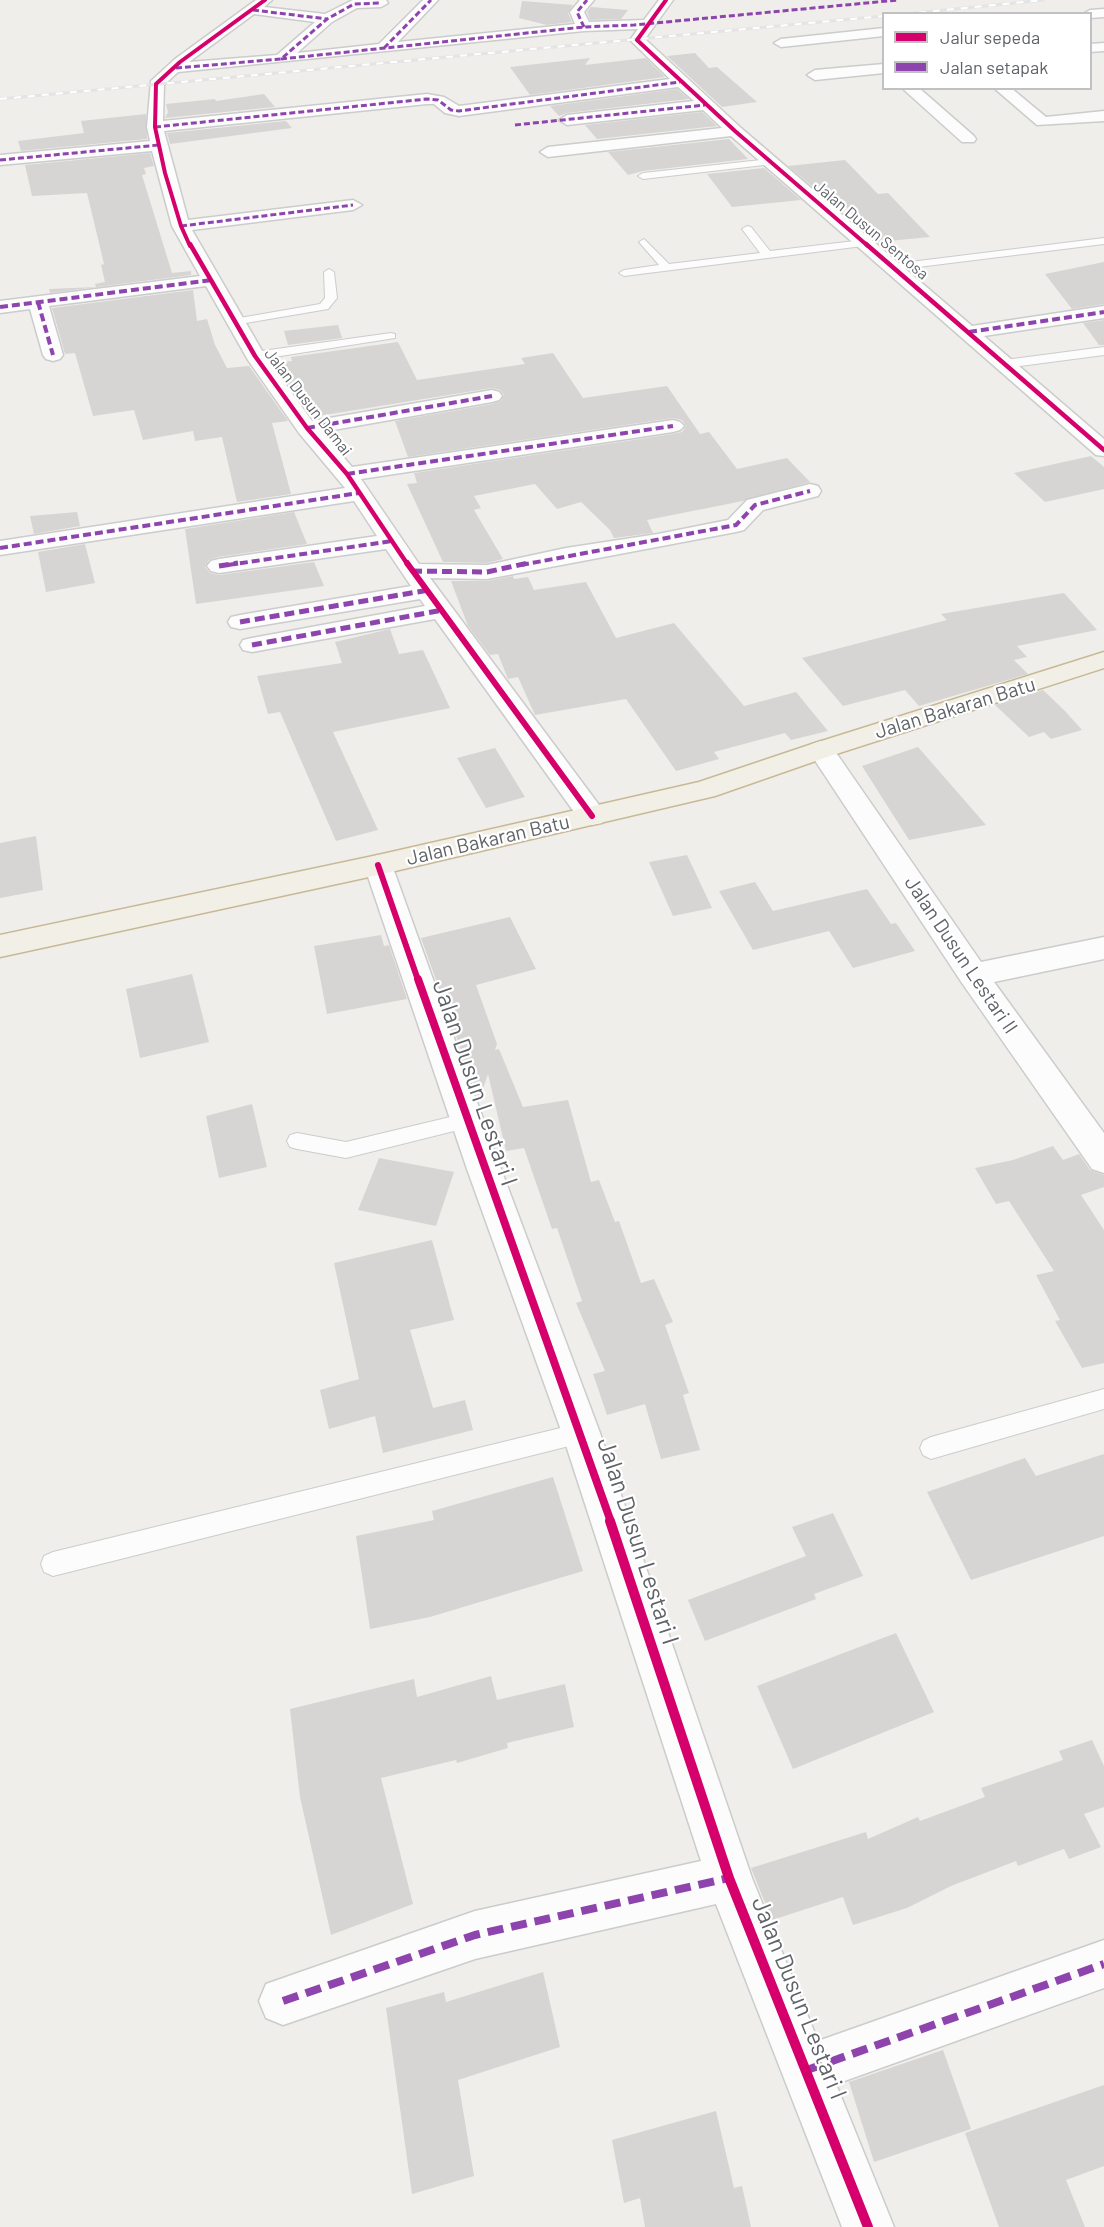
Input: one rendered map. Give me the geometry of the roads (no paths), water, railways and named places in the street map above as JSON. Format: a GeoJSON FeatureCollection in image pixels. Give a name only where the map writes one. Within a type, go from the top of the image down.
{"type":"FeatureCollection","features":[{"type":"Feature","properties":{"kind":"highway","name":"Jalan Bakaran Batu"},"geometry":{"type":"LineString","coordinates":[[0,946],[378,865],[705,790],[820,750],[1104,660]]}},
{"type":"Feature","properties":{"kind":"street","name":"Jalan Dusun Damai"},"geometry":{"type":"LineString","coordinates":[[266,0],[173,68],[156,84],[157,136],[181,226],[195,255],[212,280],[255,356],[307,428],[353,484],[412,571],[429,590],[592,816]]}},
{"type":"Feature","properties":{"kind":"street"},"geometry":{"type":"LineString","coordinates":[[384,48],[431,0]]}},
{"type":"Feature","properties":{"kind":"street"},"geometry":{"type":"LineString","coordinates":[[584,27],[578,12],[587,0]]}},
{"type":"Feature","properties":{"kind":"street"},"geometry":{"type":"LineString","coordinates":[[173,68],[584,27],[647,24],[666,0]]}},
{"type":"Feature","properties":{"kind":"street"},"geometry":{"type":"LineString","coordinates":[[281,58],[327,19],[354,4],[381,3]]}},
{"type":"Feature","properties":{"kind":"street"},"geometry":{"type":"LineString","coordinates":[[253,10],[327,19]]}},
{"type":"Feature","properties":{"kind":"street","name":"Jalan Dusun Sentosa"},"geometry":{"type":"LineString","coordinates":[[647,24],[637,40],[680,82],[1104,450]]}},
{"type":"Feature","properties":{"kind":"street"},"geometry":{"type":"LineString","coordinates":[[781,43],[882,32]]}},
{"type":"Feature","properties":{"kind":"street"},"geometry":{"type":"LineString","coordinates":[[815,75],[882,68]]}},
{"type":"Feature","properties":{"kind":"street"},"geometry":{"type":"LineString","coordinates":[[0,160],[427,99],[438,100],[451,110],[459,111],[680,82]]}},
{"type":"Feature","properties":{"kind":"street"},"geometry":{"type":"LineString","coordinates":[[911,90],[968,139]]}},
{"type":"Feature","properties":{"kind":"street"},"geometry":{"type":"LineString","coordinates":[[1003,90],[1043,122],[1104,116]]}},
{"type":"Feature","properties":{"kind":"street"},"geometry":{"type":"LineString","coordinates":[[515,125],[705,105]]}},
{"type":"Feature","properties":{"kind":"street"},"geometry":{"type":"LineString","coordinates":[[548,152],[735,131]]}},
{"type":"Feature","properties":{"kind":"street"},"geometry":{"type":"LineString","coordinates":[[181,226],[353,205]]}},
{"type":"Feature","properties":{"kind":"street"},"geometry":{"type":"LineString","coordinates":[[0,307],[212,280]]}},
{"type":"Feature","properties":{"kind":"street"},"geometry":{"type":"LineString","coordinates":[[38,302],[53,355]]}},
{"type":"Feature","properties":{"kind":"street"},"geometry":{"type":"LineString","coordinates":[[969,332],[1104,312]]}},
{"type":"Feature","properties":{"kind":"street"},"geometry":{"type":"LineString","coordinates":[[307,428],[492,396]]}},
{"type":"Feature","properties":{"kind":"street"},"geometry":{"type":"LineString","coordinates":[[0,548],[673,426]]}},
{"type":"Feature","properties":{"kind":"street"},"geometry":{"type":"LineString","coordinates":[[412,571],[487,572],[566,555],[658,541],[736,525],[755,505],[810,491]]}},
{"type":"Feature","properties":{"kind":"street"},"geometry":{"type":"LineString","coordinates":[[219,566],[392,541]]}},
{"type":"Feature","properties":{"kind":"street"},"geometry":{"type":"LineString","coordinates":[[240,622],[429,590]]}},
{"type":"Feature","properties":{"kind":"street"},"geometry":{"type":"LineString","coordinates":[[252,645],[443,610]]}},
{"type":"Feature","properties":{"kind":"street","name":"Jalan Dusun Lestari II"},"geometry":{"type":"LineString","coordinates":[[820,750],[973,975],[1104,1159]]}},
{"type":"Feature","properties":{"kind":"street","name":"Jalan Dusun Lestari I"},"geometry":{"type":"LineString","coordinates":[[378,865],[467,1121],[581,1433],[729,1878],[868,2227]]}},
{"type":"Feature","properties":{"kind":"street"},"geometry":{"type":"LineString","coordinates":[[973,975],[1104,948]]}},
{"type":"Feature","properties":{"kind":"street"},"geometry":{"type":"LineString","coordinates":[[283,2001],[476,1935],[729,1878]]}},
{"type":"Feature","properties":{"kind":"street"},"geometry":{"type":"LineString","coordinates":[[807,2070],[1104,1964]]}},
{"type":"Feature","properties":{"kind":"lane"},"geometry":{"type":"LineString","coordinates":[[643,176],[770,162]]}},
{"type":"Feature","properties":{"kind":"lane"},"geometry":{"type":"LineString","coordinates":[[747,229],[767,255]]}},
{"type":"Feature","properties":{"kind":"lane"},"geometry":{"type":"LineString","coordinates":[[894,267],[1104,241]]}},
{"type":"Feature","properties":{"kind":"lane"},"geometry":{"type":"LineString","coordinates":[[644,242],[666,267]]}},
{"type":"Feature","properties":{"kind":"lane"},"geometry":{"type":"LineString","coordinates":[[624,273],[863,243]]}},
{"type":"Feature","properties":{"kind":"lane"},"geometry":{"type":"LineString","coordinates":[[234,322],[324,307],[331,298],[328,272]]}},
{"type":"Feature","properties":{"kind":"lane"},"geometry":{"type":"LineString","coordinates":[[255,356],[391,336]]}},
{"type":"Feature","properties":{"kind":"lane"},"geometry":{"type":"LineString","coordinates":[[1005,364],[1104,351]]}},
{"type":"Feature","properties":{"kind":"lane"},"geometry":{"type":"LineString","coordinates":[[297,1141],[329,1149],[346,1150],[467,1121]]}},
{"type":"Feature","properties":{"kind":"lane"},"geometry":{"type":"LineString","coordinates":[[932,1448],[1104,1399]]}},
{"type":"Feature","properties":{"kind":"lane"},"geometry":{"type":"LineString","coordinates":[[53,1564],[581,1433]]}},
{"type":"Feature","properties":{"kind":"railway"},"geometry":{"type":"LineString","coordinates":[[925,12],[1044,0]]}},
{"type":"Feature","properties":{"kind":"railway"},"geometry":{"type":"LineString","coordinates":[[0,99],[882,16]]}}]}
